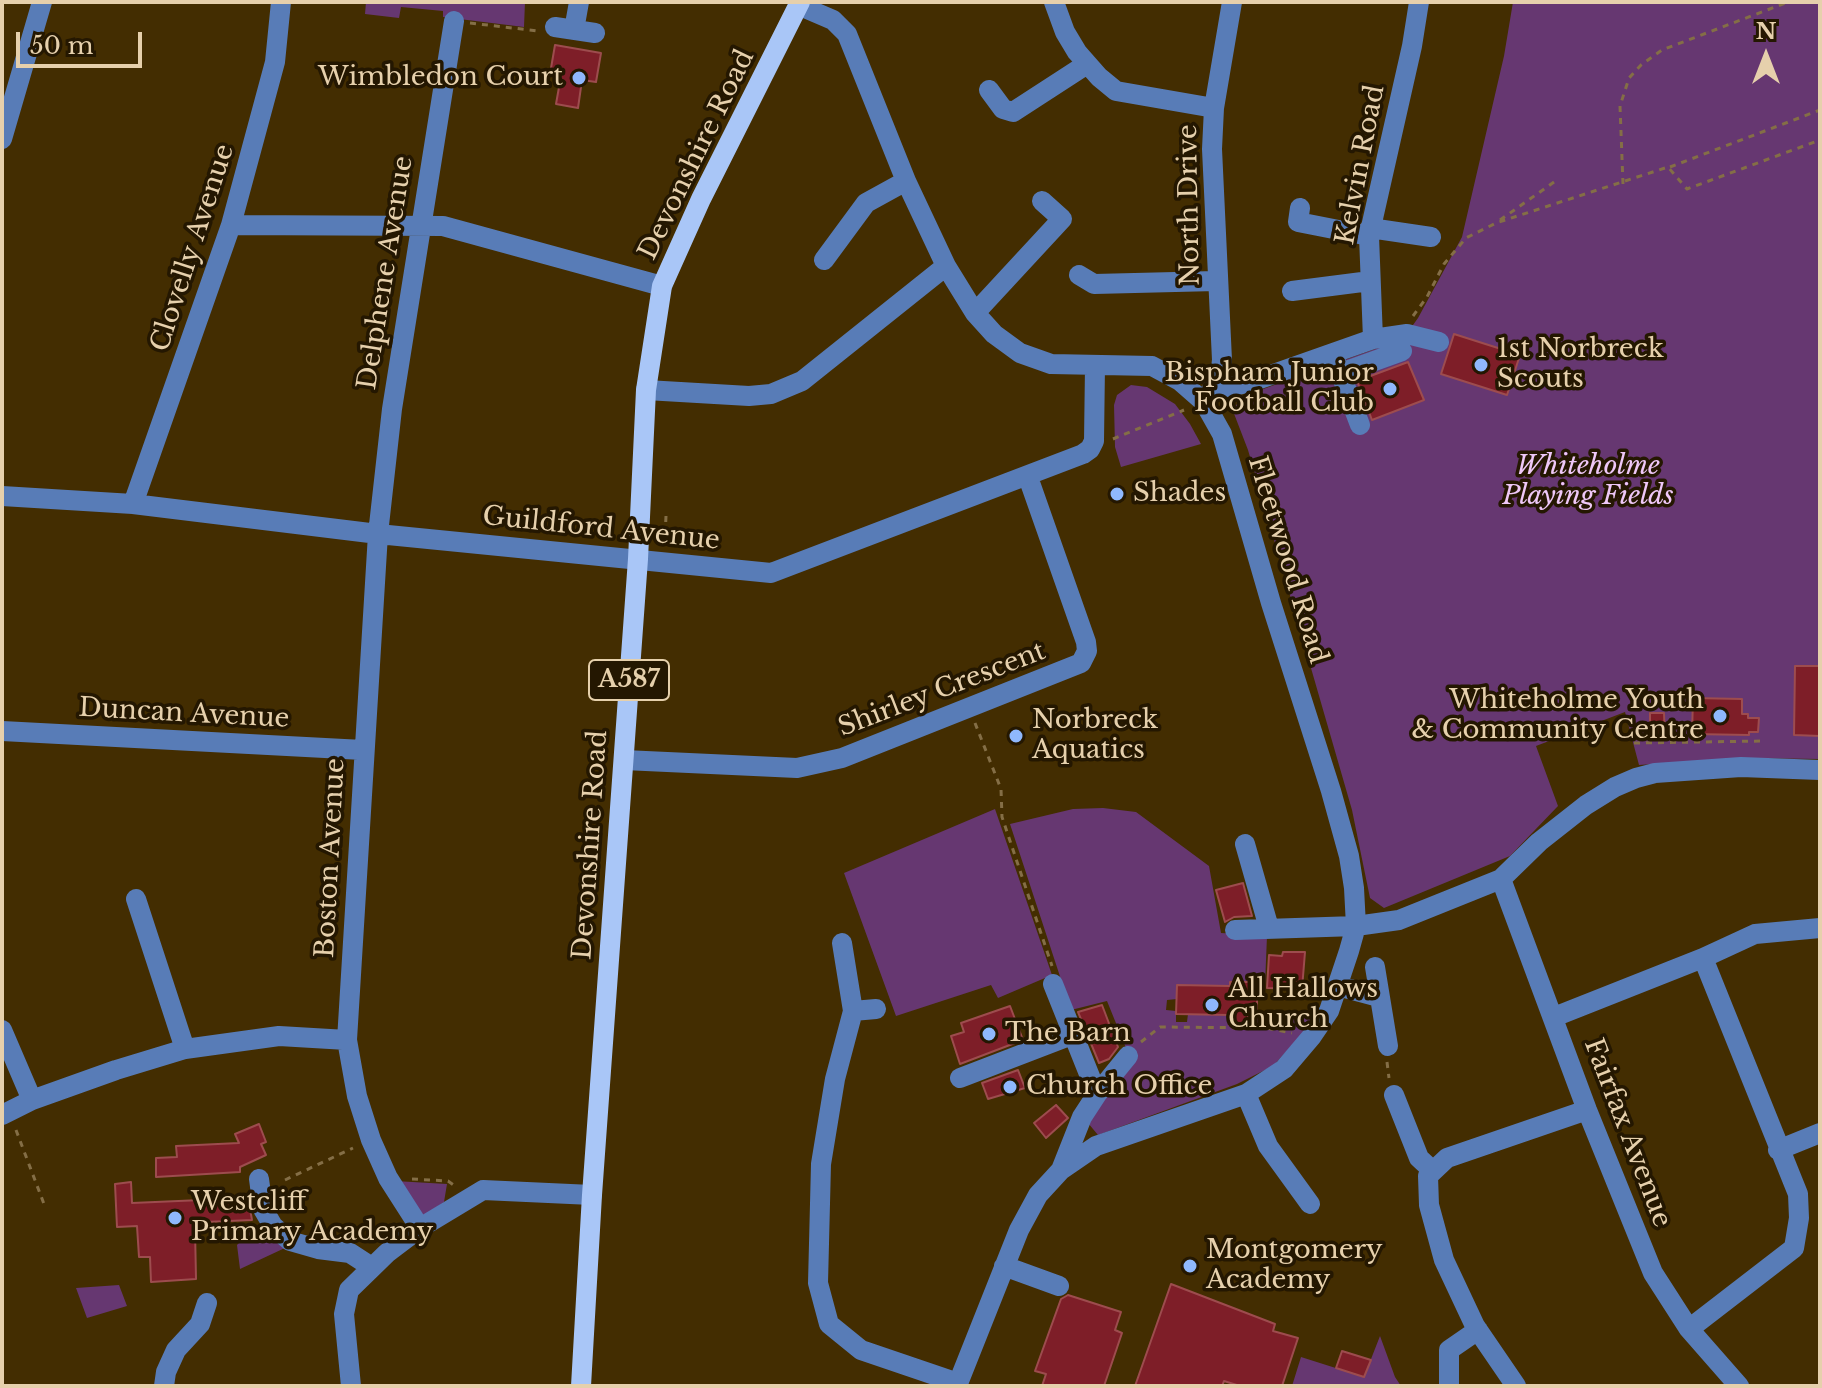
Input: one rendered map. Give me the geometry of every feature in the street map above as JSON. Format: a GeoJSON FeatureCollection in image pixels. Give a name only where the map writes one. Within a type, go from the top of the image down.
{"type":"FeatureCollection","features":[{"type":"Feature","properties":{"kind":"main road","name":"Devonshire Road"},"geometry":{"type":"LineString","coordinates":[[581,1386],[638,559],[646,390],[662,286],[701,199],[799,4]]}},
{"type":"Feature","properties":{"kind":"street"},"geometry":{"type":"LineString","coordinates":[[2,139],[8,101],[42,2]]}},
{"type":"Feature","properties":{"kind":"street","name":"Clovelly Avenue"},"geometry":{"type":"LineString","coordinates":[[133,504],[231,225],[275,62],[281,2]]}},
{"type":"Feature","properties":{"kind":"street"},"geometry":{"type":"LineString","coordinates":[[556,29],[579,2]]}},
{"type":"Feature","properties":{"kind":"street"},"geometry":{"type":"LineString","coordinates":[[1054,2],[1065,32],[1087,64],[1116,91],[1214,108]]}},
{"type":"Feature","properties":{"kind":"street","name":"North Drive"},"geometry":{"type":"LineString","coordinates":[[1204,402],[1220,377],[1222,360],[1212,149],[1214,108],[1232,2]]}},
{"type":"Feature","properties":{"kind":"street","name":"Kelvin Road"},"geometry":{"type":"LineString","coordinates":[[1373,339],[1370,232],[1419,2]]}},
{"type":"Feature","properties":{"kind":"street","name":"Fleetwood Road"},"geometry":{"type":"LineString","coordinates":[[799,4],[833,20],[847,34],[906,181],[946,266],[975,313],[1002,341],[1034,359],[1051,364],[1152,366],[1180,381],[1204,402],[1222,434],[1271,603],[1331,791],[1349,856],[1356,926]]}},
{"type":"Feature","properties":{"kind":"street","name":"Delphene Avenue"},"geometry":{"type":"LineString","coordinates":[[378,534],[392,409],[454,21]]}},
{"type":"Feature","properties":{"kind":"street"},"geometry":{"type":"LineString","coordinates":[[556,29],[595,33]]}},
{"type":"Feature","properties":{"kind":"street"},"geometry":{"type":"LineString","coordinates":[[989,90],[1003,109],[1013,112],[1087,64]]}},
{"type":"Feature","properties":{"kind":"street"},"geometry":{"type":"LineString","coordinates":[[824,260],[866,203],[906,181]]}},
{"type":"Feature","properties":{"kind":"street"},"geometry":{"type":"LineString","coordinates":[[975,313],[1069,224],[1042,201]]}},
{"type":"Feature","properties":{"kind":"street"},"geometry":{"type":"LineString","coordinates":[[1300,208],[1298,222],[1431,237]]}},
{"type":"Feature","properties":{"kind":"street"},"geometry":{"type":"LineString","coordinates":[[231,225],[443,226],[662,286]]}},
{"type":"Feature","properties":{"kind":"street"},"geometry":{"type":"LineString","coordinates":[[646,390],[749,396],[781,390],[802,381],[946,266]]}},
{"type":"Feature","properties":{"kind":"street"},"geometry":{"type":"LineString","coordinates":[[1079,275],[1094,284],[1216,281]]}},
{"type":"Feature","properties":{"kind":"street"},"geometry":{"type":"LineString","coordinates":[[1292,291],[1370,281]]}},
{"type":"Feature","properties":{"kind":"street"},"geometry":{"type":"LineString","coordinates":[[1216,386],[1239,386],[1337,363],[1400,343],[1407,334],[1439,342]]}},
{"type":"Feature","properties":{"kind":"street"},"geometry":{"type":"LineString","coordinates":[[1337,363],[1373,339],[1400,343]]}},
{"type":"Feature","properties":{"kind":"street"},"geometry":{"type":"LineString","coordinates":[[1337,363],[1360,425]]}},
{"type":"Feature","properties":{"kind":"street"},"geometry":{"type":"LineString","coordinates":[[1094,441],[1095,366]]}},
{"type":"Feature","properties":{"kind":"street","name":"Guildford Avenue"},"geometry":{"type":"LineString","coordinates":[[2,496],[133,504],[378,534],[771,573],[1076,458],[1090,449],[1094,441]]}},
{"type":"Feature","properties":{"kind":"street","name":"Shirley Crescent"},"geometry":{"type":"LineString","coordinates":[[624,760],[797,768],[842,758],[1081,663],[1087,651],[1086,642],[1028,477]]}},
{"type":"Feature","properties":{"kind":"street","name":"Boston Avenue"},"geometry":{"type":"LineString","coordinates":[[378,534],[347,1040],[357,1096],[371,1140],[388,1178],[420,1228]]}},
{"type":"Feature","properties":{"kind":"street","name":"Duncan Avenue"},"geometry":{"type":"LineString","coordinates":[[2,731],[363,750]]}},
{"type":"Feature","properties":{"kind":"street"},"geometry":{"type":"LineString","coordinates":[[1235,930],[1356,926],[1399,920],[1501,879],[1539,842],[1586,805],[1636,778],[1655,773],[1741,767],[1820,770]]}},
{"type":"Feature","properties":{"kind":"street"},"geometry":{"type":"LineString","coordinates":[[1245,844],[1269,928]]}},
{"type":"Feature","properties":{"kind":"street","name":"Fairfax Avenue"},"geometry":{"type":"LineString","coordinates":[[1501,879],[1587,1110],[1653,1273],[1689,1329],[1739,1386]]}},
{"type":"Feature","properties":{"kind":"street"},"geometry":{"type":"LineString","coordinates":[[136,899],[185,1049]]}},
{"type":"Feature","properties":{"kind":"street"},"geometry":{"type":"LineString","coordinates":[[842,943],[853,1011],[835,1079],[821,1164],[818,1283],[829,1324],[861,1350],[957,1385],[1004,1266],[1038,1195],[1061,1170],[1096,1146],[1246,1094],[1284,1069],[1329,1011],[1356,926]]}},
{"type":"Feature","properties":{"kind":"street"},"geometry":{"type":"LineString","coordinates":[[1554,1017],[1755,934],[1820,928]]}},
{"type":"Feature","properties":{"kind":"street"},"geometry":{"type":"LineString","coordinates":[[1689,1329],[1794,1248],[1799,1218],[1798,1194],[1703,958]]}},
{"type":"Feature","properties":{"kind":"street"},"geometry":{"type":"LineString","coordinates":[[1375,967],[1388,1046]]}},
{"type":"Feature","properties":{"kind":"street"},"geometry":{"type":"LineString","coordinates":[[1053,984],[1097,1094]]}},
{"type":"Feature","properties":{"kind":"street"},"geometry":{"type":"LineString","coordinates":[[1338,986],[1379,997]]}},
{"type":"Feature","properties":{"kind":"street"},"geometry":{"type":"LineString","coordinates":[[853,1011],[876,1009]]}},
{"type":"Feature","properties":{"kind":"street"},"geometry":{"type":"LineString","coordinates":[[2,1030],[32,1100]]}},
{"type":"Feature","properties":{"kind":"street"},"geometry":{"type":"LineString","coordinates":[[960,1078],[1072,1035]]}},
{"type":"Feature","properties":{"kind":"street"},"geometry":{"type":"LineString","coordinates":[[6,1113],[32,1100],[185,1049],[279,1036],[347,1040]]}},
{"type":"Feature","properties":{"kind":"street"},"geometry":{"type":"LineString","coordinates":[[1061,1170],[1082,1117],[1128,1056]]}},
{"type":"Feature","properties":{"kind":"street"},"geometry":{"type":"LineString","coordinates":[[1246,1094],[1268,1146],[1304,1197],[1282,1203]]}},
{"type":"Feature","properties":{"kind":"street"},"geometry":{"type":"LineString","coordinates":[[1392,1102],[1419,1158],[1433,1171]]}},
{"type":"Feature","properties":{"kind":"street"},"geometry":{"type":"LineString","coordinates":[[1516,1386],[1478,1330],[1444,1260],[1429,1205],[1428,1176],[1447,1158],[1587,1110]]}},
{"type":"Feature","properties":{"kind":"street"},"geometry":{"type":"LineString","coordinates":[[1778,1150],[1820,1133]]}},
{"type":"Feature","properties":{"kind":"street"},"geometry":{"type":"LineString","coordinates":[[259,1179],[263,1209],[273,1226],[290,1241],[350,1253],[370,1266]]}},
{"type":"Feature","properties":{"kind":"street"},"geometry":{"type":"LineString","coordinates":[[351,1386],[344,1314],[349,1290],[370,1266],[420,1228],[483,1190],[592,1195]]}},
{"type":"Feature","properties":{"kind":"street"},"geometry":{"type":"LineString","coordinates":[[1004,1266],[1059,1286]]}},
{"type":"Feature","properties":{"kind":"street"},"geometry":{"type":"LineString","coordinates":[[164,1386],[166,1372],[176,1350],[200,1324],[207,1303]]}},
{"type":"Feature","properties":{"kind":"street"},"geometry":{"type":"LineString","coordinates":[[1449,1386],[1449,1350],[1478,1330]]}},
{"type":"Feature","properties":{"kind":"path"},"geometry":{"type":"LineString","coordinates":[[1623,184],[1620,106],[1629,78],[1662,50],[1788,2]]}},
{"type":"Feature","properties":{"kind":"path"},"geometry":{"type":"LineString","coordinates":[[454,21],[556,29]]}},
{"type":"Feature","properties":{"kind":"path"},"geometry":{"type":"LineString","coordinates":[[1490,226],[1623,184],[1820,110]]}},
{"type":"Feature","properties":{"kind":"path"},"geometry":{"type":"LineString","coordinates":[[1668,167],[1687,189],[1820,140]]}},
{"type":"Feature","properties":{"kind":"path"},"geometry":{"type":"LineString","coordinates":[[1400,343],[1444,264],[1466,238],[1490,226],[1557,180]]}},
{"type":"Feature","properties":{"kind":"path"},"geometry":{"type":"LineString","coordinates":[[1094,441],[1109,441],[1204,402]]}},
{"type":"Feature","properties":{"kind":"path"},"geometry":{"type":"LineString","coordinates":[[600,541],[610,535],[613,513]]}},
{"type":"Feature","properties":{"kind":"path"},"geometry":{"type":"LineString","coordinates":[[969,708],[1001,789],[1002,817],[1042,934],[1055,977],[1053,984]]}},
{"type":"Feature","properties":{"kind":"path"},"geometry":{"type":"LineString","coordinates":[[1634,743],[1764,741]]}},
{"type":"Feature","properties":{"kind":"path"},"geometry":{"type":"LineString","coordinates":[[1128,1056],[1160,1027],[1266,1028],[1312,1036]]}},
{"type":"Feature","properties":{"kind":"path"},"geometry":{"type":"LineString","coordinates":[[1388,1046],[1387,1071],[1392,1102]]}},
{"type":"Feature","properties":{"kind":"path"},"geometry":{"type":"LineString","coordinates":[[6,1113],[44,1204]]}},
{"type":"Feature","properties":{"kind":"path"},"geometry":{"type":"LineString","coordinates":[[285,1180],[371,1140]]}},
{"type":"Feature","properties":{"kind":"path"},"geometry":{"type":"LineString","coordinates":[[388,1178],[448,1181],[472,1195]]}},
{"type":"Feature","properties":{"kind":"green space"},"geometry":{"type":"Polygon","coordinates":[[[366,2],[525,2],[524,27],[443,17],[443,11],[401,7],[399,18],[365,14],[366,2]]]}},
{"type":"Feature","properties":{"kind":"green space","name":"Whiteholme Playing Fields"},"geometry":{"type":"Polygon","coordinates":[[[1513,2],[1820,2],[1820,759],[1742,758],[1639,765],[1625,712],[1536,746],[1558,806],[1510,856],[1384,908],[1370,898],[1352,810],[1248,450],[1233,411],[1241,397],[1403,339],[1418,318],[1462,237],[1504,56],[1513,2]]]}},
{"type":"Feature","properties":{"kind":"green space"},"geometry":{"type":"Polygon","coordinates":[[[1131,385],[1147,387],[1175,404],[1201,444],[1121,467],[1115,447],[1114,405],[1117,395],[1131,385]]]}},
{"type":"Feature","properties":{"kind":"green space"},"geometry":{"type":"Polygon","coordinates":[[[1103,808],[1136,812],[1209,866],[1221,933],[1267,936],[1265,985],[1230,982],[1230,986],[1177,985],[1177,999],[1167,1000],[1166,1010],[1176,1011],[1176,1022],[1187,1022],[1188,1014],[1229,1015],[1230,1025],[1248,1025],[1248,1016],[1319,1016],[1273,1066],[1237,1084],[1098,1135],[1088,1123],[1128,1053],[1107,1001],[1071,1010],[1010,824],[1073,809],[1103,808]]]}},
{"type":"Feature","properties":{"kind":"green space"},"geometry":{"type":"Polygon","coordinates":[[[995,809],[1052,975],[998,998],[991,985],[896,1016],[844,873],[995,809]]]}},
{"type":"Feature","properties":{"kind":"green space"},"geometry":{"type":"Polygon","coordinates":[[[395,1181],[447,1184],[444,1202],[423,1217],[395,1181]]]}},
{"type":"Feature","properties":{"kind":"green space"},"geometry":{"type":"Polygon","coordinates":[[[257,1225],[275,1242],[287,1247],[240,1269],[237,1245],[257,1225]]]}},
{"type":"Feature","properties":{"kind":"green space"},"geometry":{"type":"Polygon","coordinates":[[[119,1285],[127,1306],[87,1318],[76,1288],[119,1285]]]}},
{"type":"Feature","properties":{"kind":"green space"},"geometry":{"type":"Polygon","coordinates":[[[1380,1336],[1401,1386],[1292,1386],[1301,1357],[1364,1377],[1380,1336]]]}},
{"type":"Feature","properties":{"kind":"building","name":"Wimbledon Court"},"geometry":{"type":"Polygon","coordinates":[[[555,45],[601,53],[596,82],[582,80],[578,108],[556,104],[561,76],[550,74],[555,45]]]}},
{"type":"Feature","properties":{"kind":"building","name":"1st Norbreck Scouts"},"geometry":{"type":"Polygon","coordinates":[[[1454,334],[1520,355],[1507,395],[1441,374],[1454,334]]]}},
{"type":"Feature","properties":{"kind":"building","name":"Bispham Junior Football Club"},"geometry":{"type":"Polygon","coordinates":[[[1408,362],[1424,400],[1372,420],[1357,381],[1408,362]]]}},
{"type":"Feature","properties":{"kind":"building"},"geometry":{"type":"Polygon","coordinates":[[[1795,666],[1820,666],[1820,736],[1794,735],[1795,666]]]}},
{"type":"Feature","properties":{"kind":"building","name":"Whiteholme Youth & Community Centre"},"geometry":{"type":"Polygon","coordinates":[[[1693,698],[1742,699],[1742,714],[1748,714],[1748,718],[1759,718],[1758,732],[1749,732],[1749,735],[1692,734],[1693,698]]]}},
{"type":"Feature","properties":{"kind":"building"},"geometry":{"type":"Polygon","coordinates":[[[1650,713],[1664,713],[1665,740],[1650,740],[1650,713]]]}},
{"type":"Feature","properties":{"kind":"building"},"geometry":{"type":"Polygon","coordinates":[[[1243,883],[1252,916],[1234,917],[1225,922],[1216,890],[1243,883]]]}},
{"type":"Feature","properties":{"kind":"building"},"geometry":{"type":"Polygon","coordinates":[[[1283,952],[1305,952],[1302,989],[1267,988],[1269,955],[1282,956],[1283,952]]]}},
{"type":"Feature","properties":{"kind":"building","name":"All Hallows Church"},"geometry":{"type":"Polygon","coordinates":[[[1230,982],[1257,982],[1257,1016],[1248,1016],[1248,1025],[1229,1025],[1229,1015],[1176,1014],[1177,985],[1230,986],[1230,982]]]}},
{"type":"Feature","properties":{"kind":"building"},"geometry":{"type":"Polygon","coordinates":[[[1102,1005],[1118,1047],[1109,1059],[1099,1063],[1078,1012],[1102,1005]]]}},
{"type":"Feature","properties":{"kind":"building","name":"The Barn"},"geometry":{"type":"Polygon","coordinates":[[[1010,1006],[1023,1040],[960,1064],[951,1036],[964,1032],[961,1023],[1010,1006]]]}},
{"type":"Feature","properties":{"kind":"building","name":"Church Office"},"geometry":{"type":"Polygon","coordinates":[[[1018,1070],[1025,1088],[988,1099],[982,1083],[1018,1070]]]}},
{"type":"Feature","properties":{"kind":"building"},"geometry":{"type":"Polygon","coordinates":[[[1056,1105],[1068,1118],[1046,1138],[1034,1123],[1056,1105]]]}},
{"type":"Feature","properties":{"kind":"building"},"geometry":{"type":"Polygon","coordinates":[[[259,1124],[266,1142],[261,1144],[266,1155],[240,1167],[240,1172],[156,1177],[156,1158],[177,1157],[176,1146],[239,1143],[235,1134],[259,1124]]]}},
{"type":"Feature","properties":{"kind":"building"},"geometry":{"type":"Polygon","coordinates":[[[131,1182],[132,1203],[248,1198],[252,1220],[205,1222],[205,1229],[195,1229],[196,1279],[151,1282],[150,1257],[139,1257],[137,1226],[117,1227],[115,1184],[131,1182]]]}},
{"type":"Feature","properties":{"kind":"building"},"geometry":{"type":"Polygon","coordinates":[[[1171,1284],[1275,1324],[1273,1331],[1298,1338],[1282,1386],[1240,1386],[1224,1381],[1222,1386],[1135,1386],[1171,1284]]]}},
{"type":"Feature","properties":{"kind":"building"},"geometry":{"type":"Polygon","coordinates":[[[1068,1295],[1121,1312],[1115,1330],[1122,1333],[1104,1386],[1042,1386],[1046,1374],[1035,1371],[1061,1299],[1068,1295]]]}},
{"type":"Feature","properties":{"kind":"building"},"geometry":{"type":"Polygon","coordinates":[[[1342,1351],[1371,1360],[1364,1377],[1336,1368],[1342,1351]]]}},
{"type":"Feature","properties":{"kind":"place","name":"Wimbledon Court"},"geometry":{"type":"Point","coordinates":[579,78]}},
{"type":"Feature","properties":{"kind":"place","name":"1st Norbreck Scouts"},"geometry":{"type":"Point","coordinates":[1481,365]}},
{"type":"Feature","properties":{"kind":"place","name":"Bispham Junior Football Club"},"geometry":{"type":"Point","coordinates":[1390,389]}},
{"type":"Feature","properties":{"kind":"place","name":"Shades"},"geometry":{"type":"Point","coordinates":[1117,494]}},
{"type":"Feature","properties":{"kind":"place","name":"Whiteholme Youth & Community Centre"},"geometry":{"type":"Point","coordinates":[1720,716]}},
{"type":"Feature","properties":{"kind":"place","name":"Norbreck Aquatics"},"geometry":{"type":"Point","coordinates":[1016,736]}},
{"type":"Feature","properties":{"kind":"place","name":"All Hallows Church"},"geometry":{"type":"Point","coordinates":[1212,1005]}},
{"type":"Feature","properties":{"kind":"place","name":"The Barn"},"geometry":{"type":"Point","coordinates":[989,1034]}},
{"type":"Feature","properties":{"kind":"place","name":"Church Office"},"geometry":{"type":"Point","coordinates":[1010,1087]}},
{"type":"Feature","properties":{"kind":"place","name":"Westcliff Primary Academy"},"geometry":{"type":"Point","coordinates":[175,1218]}},
{"type":"Feature","properties":{"kind":"place","name":"Montgomery Academy"},"geometry":{"type":"Point","coordinates":[1190,1266]}}]}
